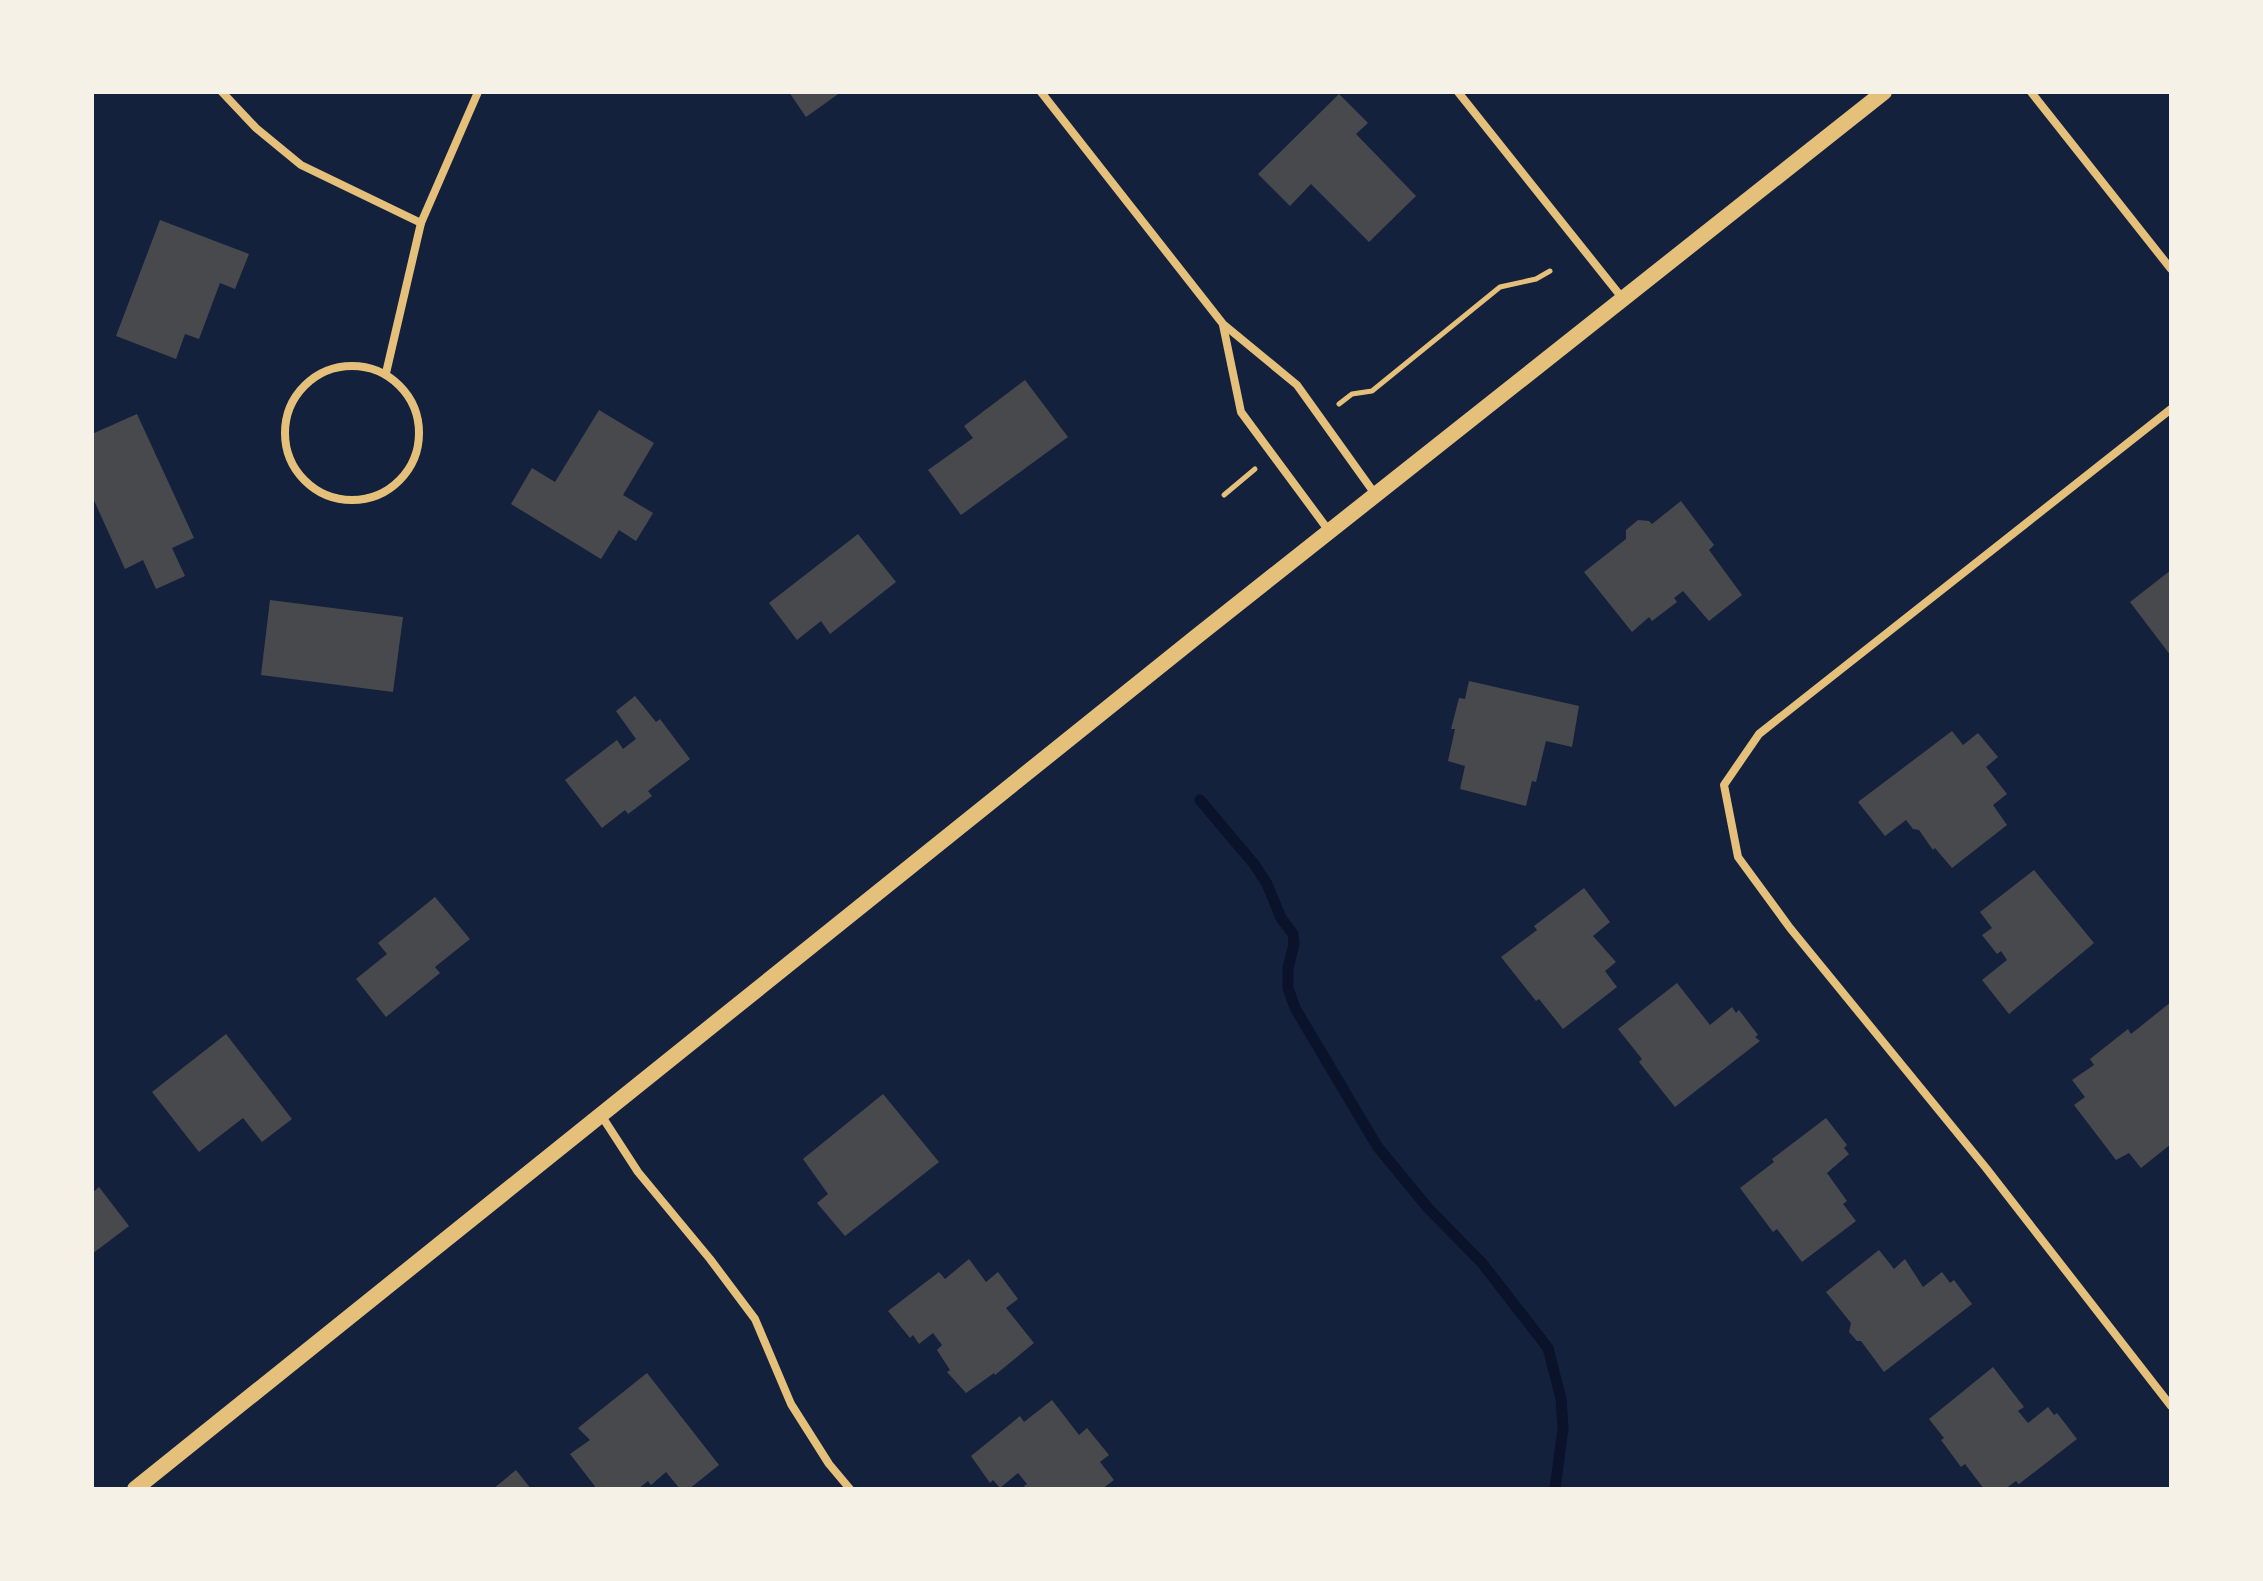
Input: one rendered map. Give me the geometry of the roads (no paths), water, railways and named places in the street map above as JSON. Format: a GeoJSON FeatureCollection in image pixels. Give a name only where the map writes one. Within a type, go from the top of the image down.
{"type":"FeatureCollection","features":[{"type":"Feature","properties":{"kind":"main road"},"geometry":{"type":"LineString","coordinates":[[135,1489],[1375,494],[1884,92]]}},
{"type":"Feature","properties":{"kind":"street"},"geometry":{"type":"LineString","coordinates":[[222,92],[256,128],[301,165],[421,223]]}},
{"type":"Feature","properties":{"kind":"street"},"geometry":{"type":"LineString","coordinates":[[386,373],[421,223],[478,92]]}},
{"type":"Feature","properties":{"kind":"street"},"geometry":{"type":"LineString","coordinates":[[1041,92],[1223,324],[1297,385],[1375,494]]}},
{"type":"Feature","properties":{"kind":"street"},"geometry":{"type":"LineString","coordinates":[[1458,92],[1623,299]]}},
{"type":"Feature","properties":{"kind":"street"},"geometry":{"type":"LineString","coordinates":[[2031,92],[2171,269]]}},
{"type":"Feature","properties":{"kind":"street"},"geometry":{"type":"LineString","coordinates":[[1223,324],[1241,412],[1329,531]]}},
{"type":"Feature","properties":{"kind":"street"},"geometry":{"type":"LineString","coordinates":[[351,364],[386,373],[411,398],[420,433],[411,467],[386,492],[352,501],[318,492],[292,467],[283,433],[292,398],[317,373],[351,364]]}},
{"type":"Feature","properties":{"kind":"street"},"geometry":{"type":"LineString","coordinates":[[2171,409],[1759,734],[1724,785],[1738,857],[1790,928],[1986,1168],[2171,1406]]}},
{"type":"Feature","properties":{"kind":"street"},"geometry":{"type":"LineString","coordinates":[[600,1114],[638,1172],[755,1319],[791,1404],[829,1464],[850,1489]]}},
{"type":"Feature","properties":{"kind":"waterway"},"geometry":{"type":"LineString","coordinates":[[1200,800],[1254,864],[1267,884],[1281,918],[1293,934],[1288,988],[1295,1008],[1377,1146],[1428,1208],[1482,1263],[1548,1348],[1561,1399],[1563,1428],[1555,1489]]}}]}
